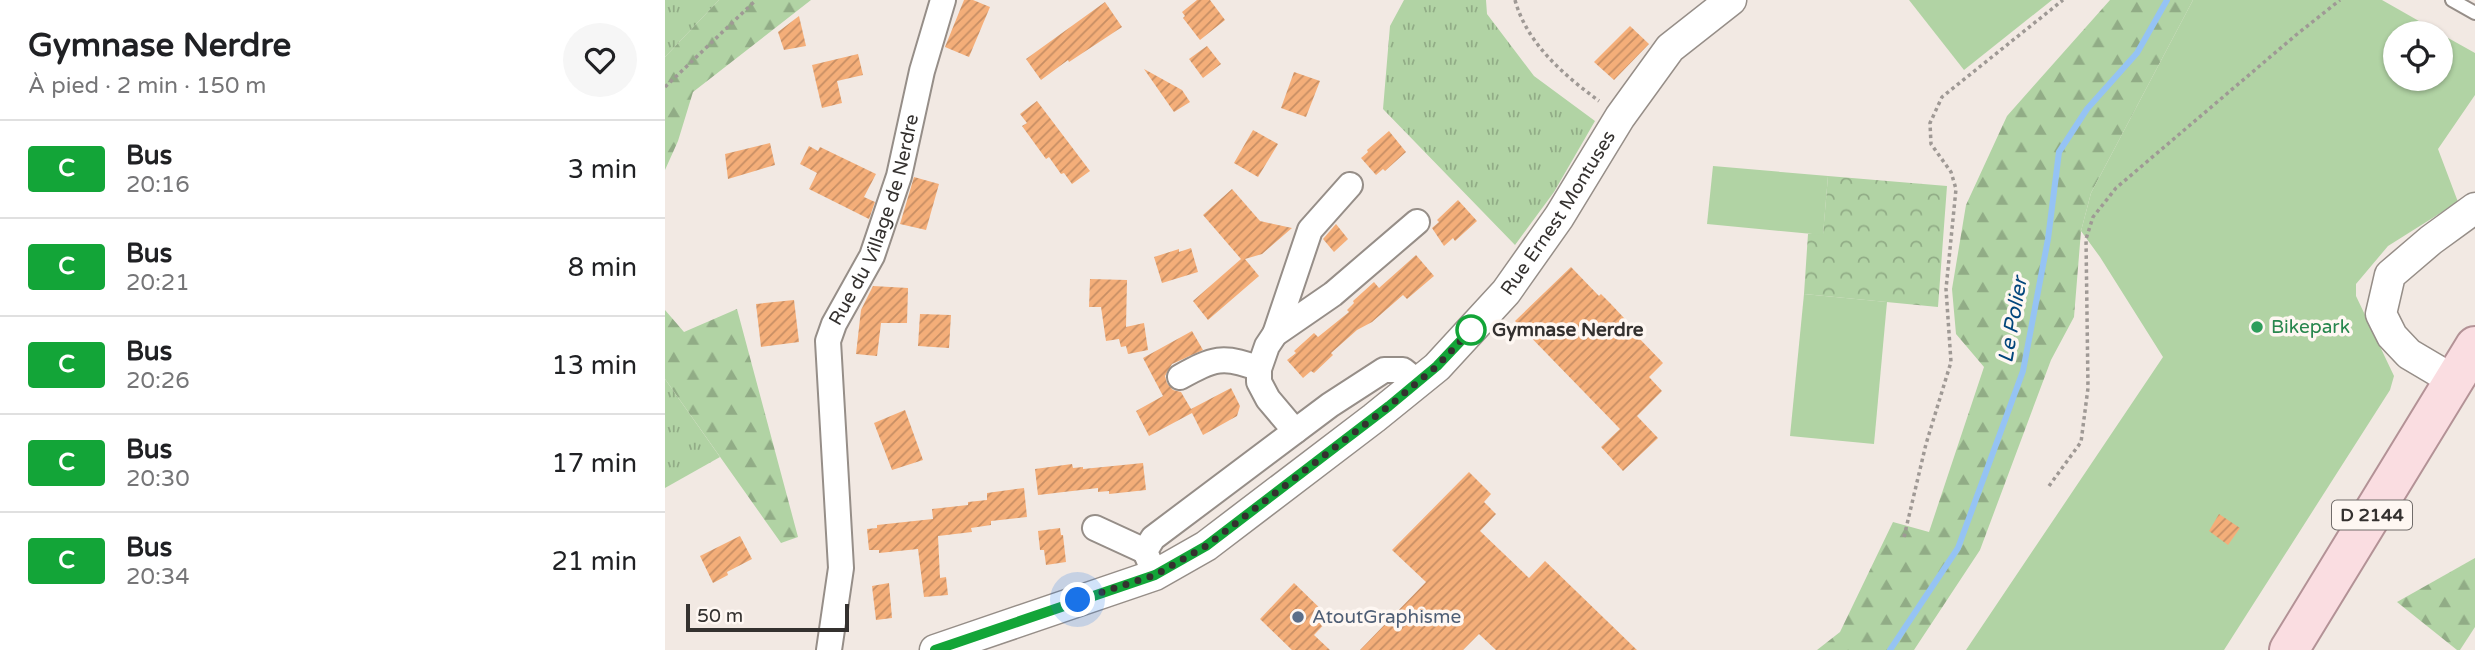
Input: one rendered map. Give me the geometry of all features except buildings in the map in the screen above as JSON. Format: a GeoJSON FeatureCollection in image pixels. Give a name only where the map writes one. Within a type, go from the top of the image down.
{"type":"FeatureCollection","features":[{"type":"Feature","properties":{"kind":"main road","name":"D 2144"},"geometry":{"type":"LineString","coordinates":[[2289,650],[2475,346]]}},
{"type":"Feature","properties":{"kind":"street","name":"Rue du Village de Nerdre"},"geometry":{"type":"LineString","coordinates":[[829,650],[841,568],[828,341],[834,324],[871,256],[899,176],[922,71],[943,0]]}},
{"type":"Feature","properties":{"kind":"street","name":"Rue Ernest Montuses"},"geometry":{"type":"LineString","coordinates":[[935,650],[1150,563],[1206,546],[1343,443],[1418,382],[1437,366],[1506,292],[1559,217],[1620,117],[1669,48],[1731,0]]}},
{"type":"Feature","properties":{"kind":"street"},"geometry":{"type":"LineString","coordinates":[[1295,431],[1268,399],[1259,382],[1259,369],[1267,346],[1275,334],[1310,230],[1350,185]]}},
{"type":"Feature","properties":{"kind":"street"},"geometry":{"type":"LineString","coordinates":[[2453,380],[2409,354],[2392,336],[2381,314],[2390,275],[2431,240],[2475,208]]}},
{"type":"Feature","properties":{"kind":"street"},"geometry":{"type":"LineString","coordinates":[[1275,334],[1333,294],[1417,222]]}},
{"type":"Feature","properties":{"kind":"street"},"geometry":{"type":"LineString","coordinates":[[1180,377],[1211,361],[1237,360],[1259,369]]}},
{"type":"Feature","properties":{"kind":"street"},"geometry":{"type":"LineString","coordinates":[[1095,528],[1150,563],[1153,538],[1330,405],[1384,370],[1403,370],[1418,382]]}},
{"type":"Feature","properties":{"kind":"lane"},"geometry":{"type":"LineString","coordinates":[[2452,0],[2475,13]]}},
{"type":"Feature","properties":{"kind":"path"},"geometry":{"type":"LineString","coordinates":[[665,88],[756,0]]}},
{"type":"Feature","properties":{"kind":"path"},"geometry":{"type":"LineString","coordinates":[[1515,0],[1519,14],[1546,57],[1620,117]]}},
{"type":"Feature","properties":{"kind":"path"},"geometry":{"type":"LineString","coordinates":[[1904,537],[1926,444],[1951,362],[1946,289],[1956,189],[1951,172],[1931,144],[1930,123],[1942,97],[2063,0]]}},
{"type":"Feature","properties":{"kind":"path"},"geometry":{"type":"LineString","coordinates":[[2049,486],[2081,442],[2088,388],[2086,239],[2093,217],[2116,188],[2296,34],[2340,0]]}},
{"type":"Feature","properties":{"kind":"green space"},"geometry":{"type":"Polygon","coordinates":[[[665,0],[719,0],[665,57],[665,0]]]}},
{"type":"Feature","properties":{"kind":"green space"},"geometry":{"type":"Polygon","coordinates":[[[719,0],[811,0],[693,92],[678,141],[665,170],[665,57],[719,0]]]}},
{"type":"Feature","properties":{"kind":"green space"},"geometry":{"type":"Polygon","coordinates":[[[1404,0],[1486,0],[1487,14],[1534,76],[1595,121],[1554,192],[1515,245],[1383,109],[1390,26],[1404,0]]]}},
{"type":"Feature","properties":{"kind":"green space"},"geometry":{"type":"Polygon","coordinates":[[[1909,0],[2052,0],[1964,70],[1909,0]]]}},
{"type":"Feature","properties":{"kind":"green space"},"geometry":{"type":"Polygon","coordinates":[[[2110,0],[2193,0],[2091,193],[2081,231],[2074,317],[2051,360],[1980,550],[1914,650],[1817,650],[1840,632],[1893,522],[1929,532],[1984,367],[1956,334],[1952,289],[1966,205],[2007,116],[2110,0]]]}},
{"type":"Feature","properties":{"kind":"green space","name":"Bikepark"},"geometry":{"type":"Polygon","coordinates":[[[2193,0],[2382,0],[2419,21],[2383,21],[2383,91],[2453,91],[2453,41],[2475,53],[2475,95],[2438,149],[2458,202],[2388,246],[2356,284],[2356,296],[2394,376],[2390,390],[2224,650],[1966,650],[2163,357],[2081,231],[2091,193],[2193,0]]]}},
{"type":"Feature","properties":{"kind":"green space"},"geometry":{"type":"Polygon","coordinates":[[[1713,166],[1828,176],[1823,235],[1707,224],[1713,166]]]}},
{"type":"Feature","properties":{"kind":"green space"},"geometry":{"type":"Polygon","coordinates":[[[1828,176],[1947,186],[1938,307],[1804,294],[1808,234],[1823,234],[1828,176]]]}},
{"type":"Feature","properties":{"kind":"green space"},"geometry":{"type":"Polygon","coordinates":[[[1804,294],[1887,302],[1874,444],[1790,436],[1804,294]]]}},
{"type":"Feature","properties":{"kind":"green space"},"geometry":{"type":"Polygon","coordinates":[[[737,309],[798,537],[781,543],[665,379],[665,310],[684,332],[737,309]]]}},
{"type":"Feature","properties":{"kind":"green space"},"geometry":{"type":"Polygon","coordinates":[[[665,379],[720,457],[665,488],[665,379]]]}},
{"type":"Feature","properties":{"kind":"green space"},"geometry":{"type":"Polygon","coordinates":[[[2475,558],[2475,627],[2460,650],[2457,650],[2397,602],[2475,558]]]}},
{"type":"Feature","properties":{"kind":"waterway","name":"Le Polier"},"geometry":{"type":"LineString","coordinates":[[1890,650],[1958,548],[2023,371],[2048,239],[2059,152],[2087,109],[2137,53],[2167,0]]}},
{"type":"Feature","properties":{"kind":"bus line","name":"C"},"geometry":{"type":"LineString","coordinates":[[935,650],[1155,575],[1206,546],[1389,406],[1437,366],[1471,330]]}},
{"type":"Feature","properties":{"kind":"place","name":"Bikepark"},"geometry":{"type":"Point","coordinates":[2257,327]}},
{"type":"Feature","properties":{"kind":"place","name":"Gymnase Nerdre"},"geometry":{"type":"Point","coordinates":[1471,330]}},
{"type":"Feature","properties":{"kind":"place","name":"AtoutGraphisme"},"geometry":{"type":"Point","coordinates":[1298,617]}},
{"type":"Feature","properties":{"kind":"route"},"geometry":{"type":"LineString","coordinates":[[1078,600],[1155,575],[1206,546],[1389,406],[1437,366],[1471,330]]}}]}
